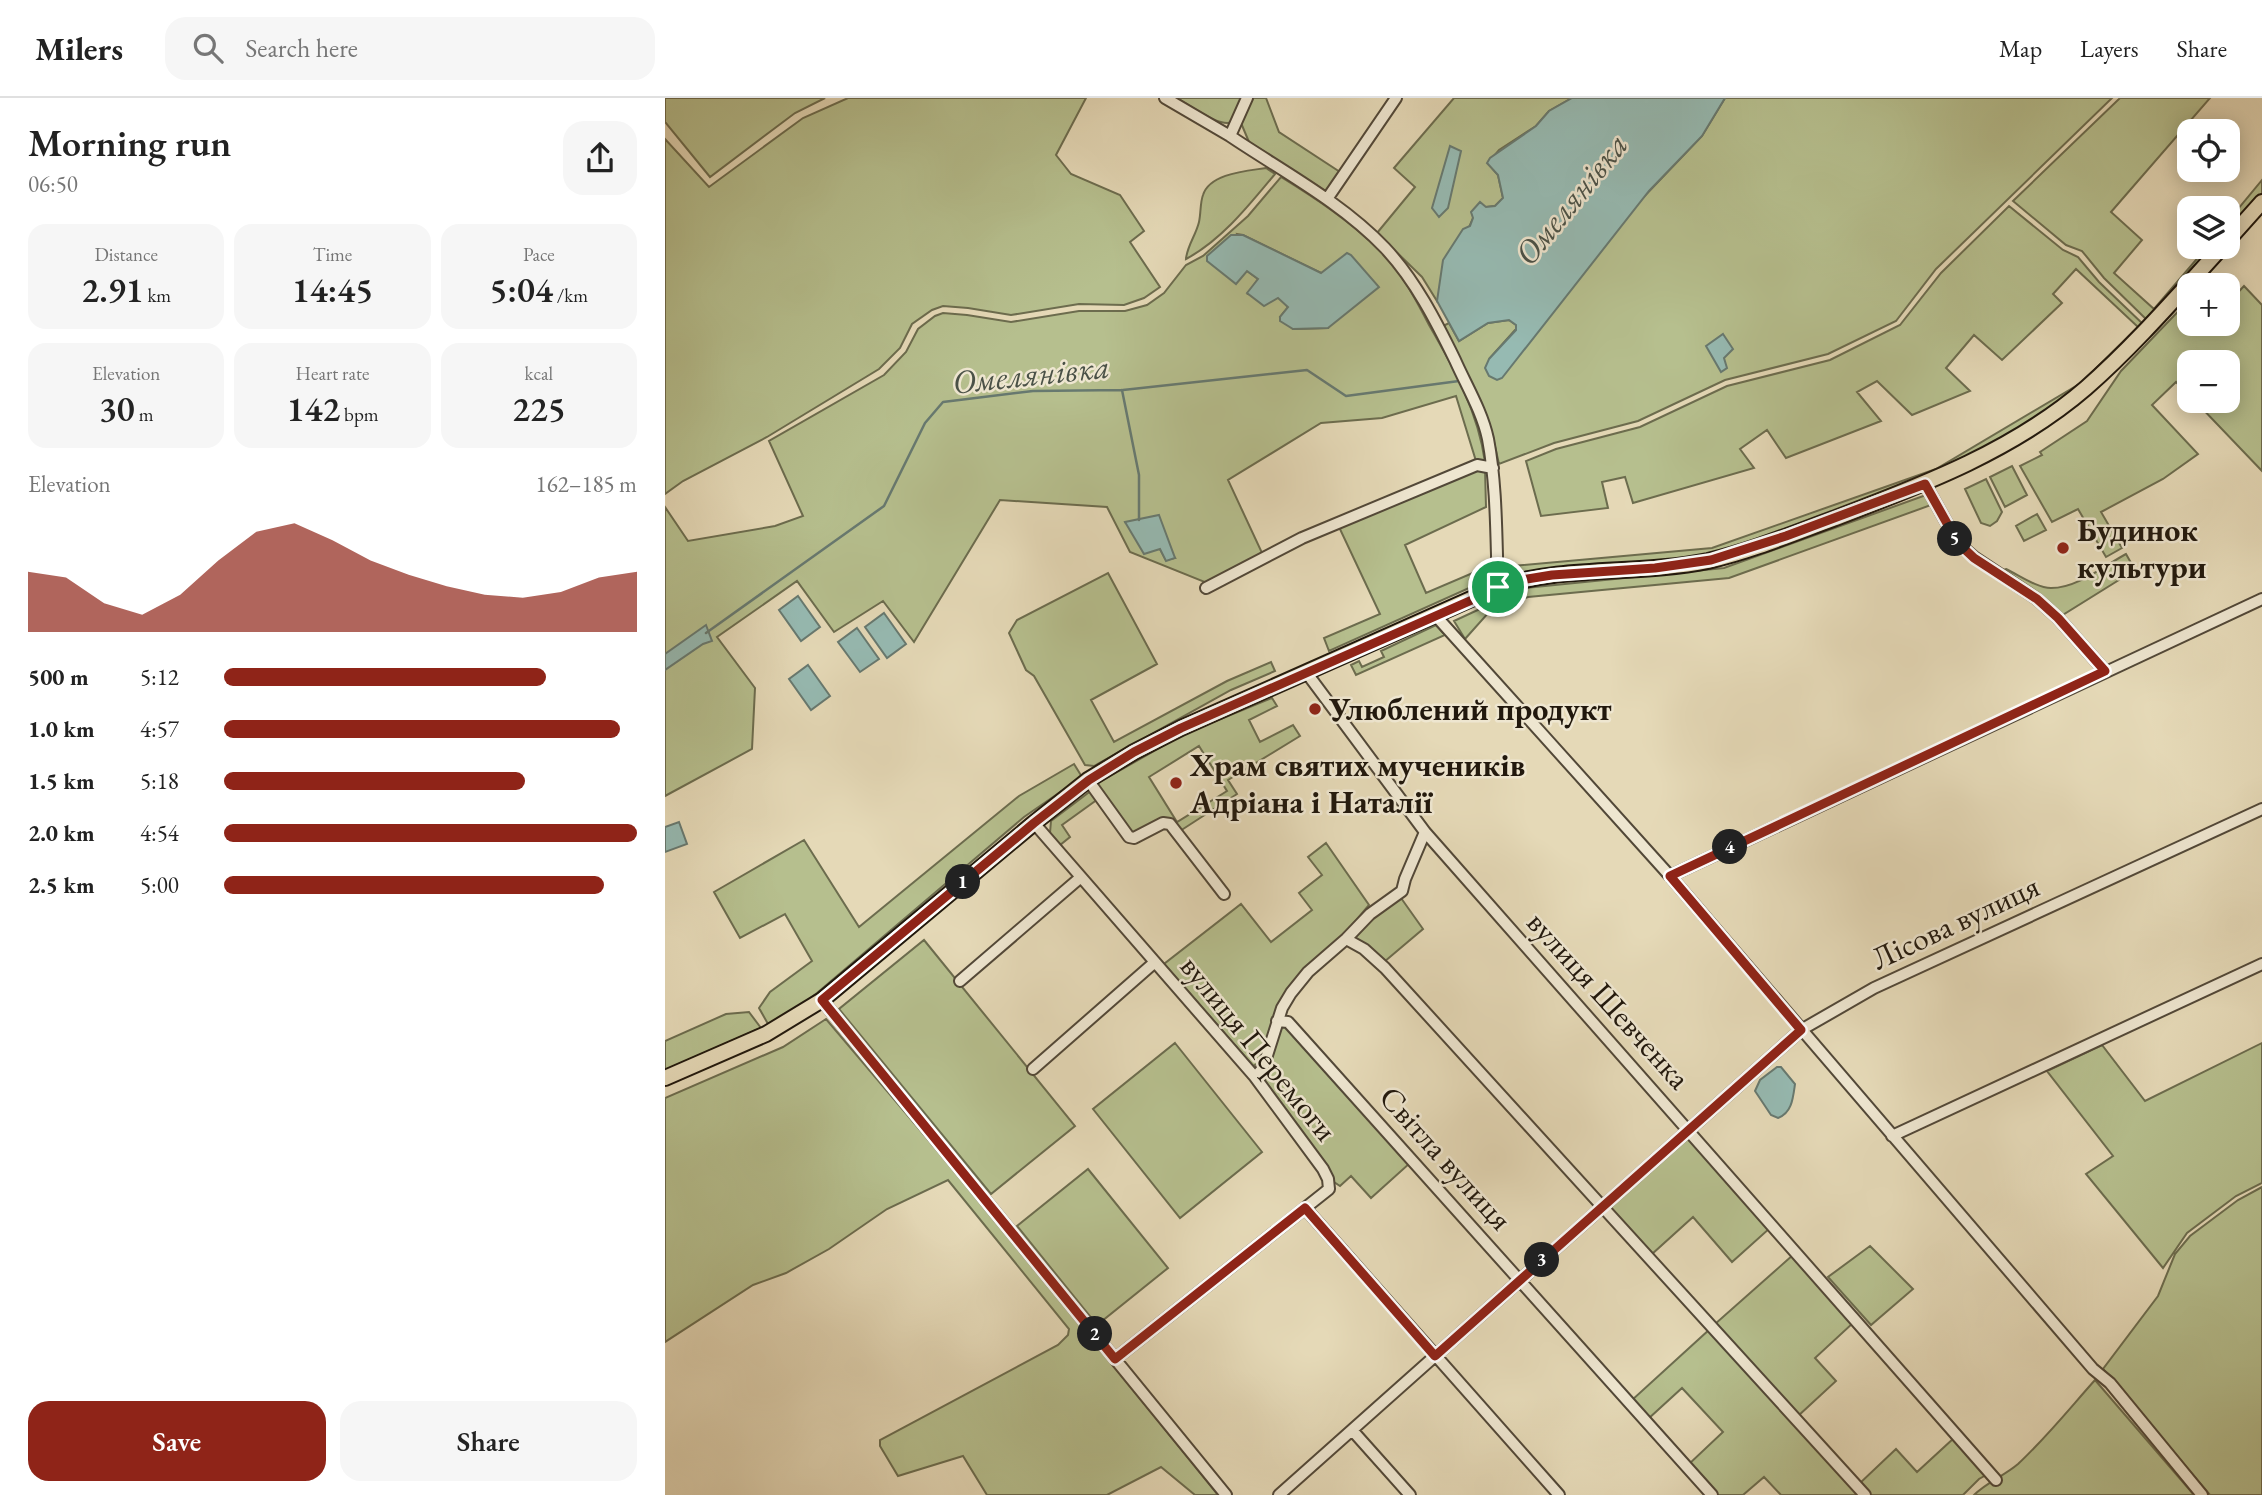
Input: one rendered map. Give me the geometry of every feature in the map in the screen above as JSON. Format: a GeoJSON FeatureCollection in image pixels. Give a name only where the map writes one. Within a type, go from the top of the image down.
{"type":"FeatureCollection","features":[{"type":"Feature","properties":{"kind":"main road"},"geometry":{"type":"LineString","coordinates":[[2240,227],[2262,202]]}},
{"type":"Feature","properties":{"kind":"main road"},"geometry":{"type":"LineString","coordinates":[[665,1079],[766,1034],[822,1000],[1034,823],[1089,780],[1134,752],[1181,728],[1515,581],[1711,560],[1766,544],[1925,484],[2009,442],[2086,388],[2150,327],[2211,259]]}},
{"type":"Feature","properties":{"kind":"street"},"geometry":{"type":"LineString","coordinates":[[1165,98],[1230,136],[1327,199],[1384,247],[1409,278],[1440,329],[1478,409],[1487,435],[1493,468],[1498,587]]}},
{"type":"Feature","properties":{"kind":"street"},"geometry":{"type":"LineString","coordinates":[[1230,136],[1247,98]]}},
{"type":"Feature","properties":{"kind":"street"},"geometry":{"type":"LineString","coordinates":[[1327,199],[1396,98]]}},
{"type":"Feature","properties":{"kind":"street"},"geometry":{"type":"LineString","coordinates":[[1206,587],[1302,538],[1477,465],[1493,468]]}},
{"type":"Feature","properties":{"kind":"street"},"geometry":{"type":"LineString","coordinates":[[1925,484],[1958,543],[1974,558],[2037,599],[2058,618],[2105,671]]}},
{"type":"Feature","properties":{"kind":"street"},"geometry":{"type":"LineString","coordinates":[[1670,876],[2262,599]]}},
{"type":"Feature","properties":{"kind":"street"},"geometry":{"type":"LineString","coordinates":[[1434,615],[1670,876],[2093,1368],[2110,1383],[2202,1495]]}},
{"type":"Feature","properties":{"kind":"street","name":"вулиця Шевченка"},"geometry":{"type":"LineString","coordinates":[[1306,672],[1425,832],[1996,1480]]}},
{"type":"Feature","properties":{"kind":"street"},"geometry":{"type":"LineString","coordinates":[[1089,780],[1129,838],[1163,823],[1170,824],[1224,894]]}},
{"type":"Feature","properties":{"kind":"street","name":"Лісова вулиця"},"geometry":{"type":"LineString","coordinates":[[1279,1495],[1801,1030],[1874,988],[2262,809]]}},
{"type":"Feature","properties":{"kind":"street","name":"вулиця Перемоги"},"geometry":{"type":"LineString","coordinates":[[1034,823],[1255,1076],[1323,1169],[1329,1189],[1305,1208]]}},
{"type":"Feature","properties":{"kind":"street"},"geometry":{"type":"LineString","coordinates":[[1255,1076],[1263,1068],[1277,1021],[1291,993],[1308,972],[1370,914],[1402,891],[1425,832]]}},
{"type":"Feature","properties":{"kind":"street"},"geometry":{"type":"LineString","coordinates":[[960,981],[1081,877]]}},
{"type":"Feature","properties":{"kind":"street"},"geometry":{"type":"LineString","coordinates":[[1346,939],[1364,949],[1385,968],[1865,1495]]}},
{"type":"Feature","properties":{"kind":"street"},"geometry":{"type":"LineString","coordinates":[[1033,1069],[1155,962]]}},
{"type":"Feature","properties":{"kind":"street"},"geometry":{"type":"LineString","coordinates":[[1892,1136],[2262,964]]}},
{"type":"Feature","properties":{"kind":"street"},"geometry":{"type":"LineString","coordinates":[[822,1000],[1226,1495]]}},
{"type":"Feature","properties":{"kind":"street","name":"Світла вулиця"},"geometry":{"type":"LineString","coordinates":[[1277,1021],[1288,1022],[1712,1495]]}},
{"type":"Feature","properties":{"kind":"street"},"geometry":{"type":"LineString","coordinates":[[1115,1359],[1305,1208],[1559,1495]]}},
{"type":"Feature","properties":{"kind":"street"},"geometry":{"type":"LineString","coordinates":[[1352,1430],[1410,1495]]}},
{"type":"Feature","properties":{"kind":"green space"},"geometry":{"type":"Polygon","coordinates":[[[665,98],[825,98],[795,113],[710,177],[665,122],[665,98]]]}},
{"type":"Feature","properties":{"kind":"green space"},"geometry":{"type":"Polygon","coordinates":[[[848,98],[1086,98],[1056,155],[1071,174],[1120,195],[1144,231],[1130,242],[1160,287],[1144,298],[1124,305],[1079,304],[1011,315],[943,306],[932,310],[912,324],[900,348],[879,369],[767,437],[683,481],[665,494],[665,139],[709,187],[803,118],[848,98]]]}},
{"type":"Feature","properties":{"kind":"green space"},"geometry":{"type":"Polygon","coordinates":[[[1177,98],[1242,98],[1234,120],[1229,123],[1215,120],[1177,98]]]}},
{"type":"Feature","properties":{"kind":"green space"},"geometry":{"type":"Polygon","coordinates":[[[1253,98],[1266,98],[1279,132],[1340,172],[1327,192],[1249,142],[1241,123],[1253,98]]]}},
{"type":"Feature","properties":{"kind":"green space"},"geometry":{"type":"Polygon","coordinates":[[[1454,98],[1572,98],[1549,111],[1536,126],[1499,150],[1488,163],[1498,175],[1503,198],[1495,206],[1486,207],[1473,218],[1437,301],[1422,277],[1377,233],[1415,187],[1394,168],[1454,98]]]}},
{"type":"Feature","properties":{"kind":"green space"},"geometry":{"type":"Polygon","coordinates":[[[1725,98],[2112,98],[1936,269],[1896,321],[1828,354],[1725,380],[1638,421],[1554,443],[1499,464],[1492,433],[1443,326],[1449,323],[1459,341],[1488,323],[1509,320],[1516,325],[1516,329],[1489,359],[1702,136],[1725,98]]]}},
{"type":"Feature","properties":{"kind":"green space"},"geometry":{"type":"Polygon","coordinates":[[[2120,98],[2210,98],[2192,119],[2177,119],[2177,136],[2111,212],[2142,240],[2114,273],[2154,309],[2177,282],[2177,290],[2149,322],[2104,278],[2082,251],[2066,245],[2013,201],[2120,98]]]}},
{"type":"Feature","properties":{"kind":"green space"},"geometry":{"type":"Polygon","coordinates":[[[1266,168],[1275,174],[1245,209],[1212,242],[1186,259],[1198,227],[1202,198],[1207,188],[1230,174],[1266,168]]]}},
{"type":"Feature","properties":{"kind":"green space"},"geometry":{"type":"Polygon","coordinates":[[[1281,177],[1344,220],[1387,258],[1413,295],[1456,374],[1477,426],[1485,462],[1476,461],[1456,396],[1382,418],[1321,423],[1228,480],[1263,555],[1207,583],[1130,552],[1107,507],[1000,500],[914,642],[883,601],[834,632],[797,581],[717,637],[755,688],[752,749],[665,796],[665,507],[688,541],[775,526],[803,516],[769,441],[884,375],[906,352],[918,329],[935,316],[943,313],[1011,322],[1079,311],[1125,311],[1147,305],[1164,293],[1186,265],[1203,256],[1248,216],[1281,177]],[[1237,234],[1247,271],[1258,279],[1248,294],[1270,301],[1278,297],[1288,307],[1280,317],[1293,329],[1328,328],[1321,273],[1237,234]],[[1139,520],[1126,523],[1160,549],[1166,560],[1175,558],[1139,520]]]}},
{"type":"Feature","properties":{"kind":"green space"},"geometry":{"type":"Polygon","coordinates":[[[2262,180],[2262,193],[2240,218],[2240,207],[2262,180]]]}},
{"type":"Feature","properties":{"kind":"green space"},"geometry":{"type":"Polygon","coordinates":[[[2009,206],[2063,250],[2078,257],[2099,282],[2145,326],[2059,405],[1938,475],[1785,532],[1692,560],[1514,574],[1502,567],[1712,548],[1936,469],[2081,383],[2138,327],[2076,269],[2053,294],[2062,303],[2002,360],[1974,335],[1946,368],[1970,391],[1912,415],[1877,381],[1857,392],[1881,421],[1786,458],[1767,430],[1740,449],[1754,468],[1633,503],[1625,477],[1602,482],[1608,508],[1541,516],[1526,461],[1556,449],[1640,427],[1727,386],[1830,360],[1900,325],[1941,273],[2009,206]]]}},
{"type":"Feature","properties":{"kind":"green space"},"geometry":{"type":"Polygon","coordinates":[[[2197,259],[2204,259],[2192,273],[2185,273],[2197,259]]]}},
{"type":"Feature","properties":{"kind":"green space"},"geometry":{"type":"Polygon","coordinates":[[[2244,286],[2262,305],[2262,471],[2206,413],[2240,413],[2240,350],[2177,350],[2177,383],[2152,405],[2198,454],[2163,479],[2101,512],[2122,548],[2106,557],[2078,509],[2052,522],[2020,466],[2042,455],[2040,452],[2087,421],[2121,371],[2177,313],[2177,336],[2240,336],[2240,290],[2244,286]]]}},
{"type":"Feature","properties":{"kind":"green space"},"geometry":{"type":"Polygon","coordinates":[[[2012,466],[2027,495],[2005,507],[1990,477],[2012,466]]]}},
{"type":"Feature","properties":{"kind":"green space"},"geometry":{"type":"Polygon","coordinates":[[[1477,467],[1485,469],[1486,507],[1405,545],[1426,593],[1482,569],[1478,584],[1329,651],[1324,638],[1380,614],[1339,527],[1477,467]]]}},
{"type":"Feature","properties":{"kind":"green space"},"geometry":{"type":"Polygon","coordinates":[[[1986,479],[2002,512],[1990,526],[1981,523],[1965,489],[1986,479]]]}},
{"type":"Feature","properties":{"kind":"green space"},"geometry":{"type":"Polygon","coordinates":[[[1926,495],[1931,505],[1729,578],[1528,597],[1489,612],[1465,639],[1454,621],[1525,588],[1724,568],[1926,495]]]}},
{"type":"Feature","properties":{"kind":"green space"},"geometry":{"type":"Polygon","coordinates":[[[2037,514],[2046,530],[2024,541],[2016,526],[2037,514]]]}},
{"type":"Feature","properties":{"kind":"green space"},"geometry":{"type":"Polygon","coordinates":[[[2126,554],[2135,570],[2061,616],[2000,571],[2006,569],[2034,584],[2061,587],[2080,580],[2126,554]]]}},
{"type":"Feature","properties":{"kind":"green space"},"geometry":{"type":"Polygon","coordinates":[[[1108,573],[1157,664],[1091,700],[1114,742],[1227,681],[1271,662],[1275,671],[1231,690],[1094,766],[1085,765],[1034,676],[1026,670],[1009,633],[1017,620],[1108,573]]]}},
{"type":"Feature","properties":{"kind":"green space"},"geometry":{"type":"Polygon","coordinates":[[[1436,625],[1445,635],[1356,675],[1351,665],[1359,661],[1362,667],[1384,657],[1381,651],[1436,625]]]}},
{"type":"Feature","properties":{"kind":"green space"},"geometry":{"type":"Polygon","coordinates":[[[1272,698],[1277,706],[1249,720],[1260,742],[1293,725],[1300,736],[1228,780],[1237,794],[1180,831],[1172,821],[1133,834],[1096,784],[1184,734],[1272,698]],[[1199,746],[1149,777],[1177,822],[1227,791],[1199,746]]]}},
{"type":"Feature","properties":{"kind":"green space"},"geometry":{"type":"Polygon","coordinates":[[[1074,764],[1082,777],[1024,817],[817,993],[792,1012],[768,1024],[759,1008],[770,992],[812,961],[785,914],[740,938],[714,892],[804,840],[859,927],[1019,796],[1074,764]]]}},
{"type":"Feature","properties":{"kind":"green space"},"geometry":{"type":"Polygon","coordinates":[[[1092,790],[1098,799],[1062,825],[1070,837],[1060,845],[1050,833],[1051,821],[1092,790]]]}},
{"type":"Feature","properties":{"kind":"green space"},"geometry":{"type":"Polygon","coordinates":[[[1326,843],[1369,905],[1343,936],[1305,969],[1260,1062],[1253,1066],[1164,964],[1241,904],[1271,942],[1312,910],[1299,893],[1322,875],[1308,857],[1326,843]]]}},
{"type":"Feature","properties":{"kind":"green space"},"geometry":{"type":"Polygon","coordinates":[[[1401,898],[1423,929],[1384,962],[1353,939],[1373,918],[1401,898]]]}},
{"type":"Feature","properties":{"kind":"green space"},"geometry":{"type":"Polygon","coordinates":[[[924,940],[1075,1126],[991,1194],[839,1009],[924,940]]]}},
{"type":"Feature","properties":{"kind":"green space"},"geometry":{"type":"Polygon","coordinates":[[[749,1012],[761,1028],[665,1070],[665,1041],[726,1014],[749,1012]]]}},
{"type":"Feature","properties":{"kind":"green space"},"geometry":{"type":"Polygon","coordinates":[[[826,1019],[982,1203],[1218,1495],[1195,1495],[1161,1467],[1107,1495],[987,1495],[963,1456],[898,1476],[880,1446],[880,1440],[1058,1345],[1068,1335],[1069,1329],[948,1180],[887,1209],[829,1249],[786,1273],[753,1285],[665,1342],[665,1098],[783,1047],[826,1019]]]}},
{"type":"Feature","properties":{"kind":"green space"},"geometry":{"type":"Polygon","coordinates":[[[1280,1025],[1287,1026],[1410,1163],[1371,1198],[1351,1176],[1340,1186],[1331,1180],[1327,1170],[1265,1081],[1280,1025]]]}},
{"type":"Feature","properties":{"kind":"green space"},"geometry":{"type":"Polygon","coordinates":[[[1175,1043],[1262,1152],[1180,1218],[1093,1109],[1175,1043]]]}},
{"type":"Feature","properties":{"kind":"green space"},"geometry":{"type":"Polygon","coordinates":[[[2262,1043],[2262,1183],[2236,1196],[2187,1233],[2163,1268],[2086,1174],[2113,1156],[2047,1071],[2102,1045],[2145,1101],[2262,1043]]]}},
{"type":"Feature","properties":{"kind":"green space"},"geometry":{"type":"Polygon","coordinates":[[[1689,1136],[1770,1228],[1732,1262],[1693,1217],[1652,1254],[1609,1207],[1689,1136]]]}},
{"type":"Feature","properties":{"kind":"green space"},"geometry":{"type":"Polygon","coordinates":[[[1088,1169],[1168,1268],[1097,1325],[1017,1226],[1088,1169]]]}},
{"type":"Feature","properties":{"kind":"green space"},"geometry":{"type":"Polygon","coordinates":[[[2262,1187],[2262,1495],[2210,1495],[2103,1369],[2158,1296],[2175,1254],[2190,1236],[2238,1200],[2262,1187]]]}},
{"type":"Feature","properties":{"kind":"green space"},"geometry":{"type":"Polygon","coordinates":[[[1870,1246],[1913,1289],[1871,1325],[1828,1277],[1870,1246]]]}},
{"type":"Feature","properties":{"kind":"green space"},"geometry":{"type":"Polygon","coordinates":[[[1793,1255],[1853,1323],[1815,1358],[1836,1381],[1798,1416],[1715,1324],[1793,1255]]]}},
{"type":"Feature","properties":{"kind":"green space"},"geometry":{"type":"Polygon","coordinates":[[[1710,1329],[1860,1495],[1781,1495],[1764,1477],[1743,1495],[1716,1495],[1689,1464],[1723,1432],[1682,1388],[1648,1419],[1632,1400],[1710,1329]]]}},
{"type":"Feature","properties":{"kind":"green space"},"geometry":{"type":"Polygon","coordinates":[[[2095,1380],[2194,1495],[1974,1495],[2018,1464],[2095,1380]]]}},
{"type":"Feature","properties":{"kind":"green space"},"geometry":{"type":"Polygon","coordinates":[[[1954,1438],[1986,1475],[1963,1495],[1870,1495],[1860,1483],[1896,1449],[1917,1472],[1954,1438]]]}},
{"type":"Feature","properties":{"kind":"water"},"geometry":{"type":"Polygon","coordinates":[[[1572,98],[1725,98],[1702,136],[1649,191],[1502,378],[1497,380],[1489,376],[1485,368],[1489,359],[1516,330],[1516,325],[1509,320],[1488,323],[1459,341],[1437,301],[1443,260],[1463,229],[1470,226],[1473,218],[1471,212],[1480,202],[1486,207],[1495,206],[1503,198],[1498,175],[1487,163],[1490,158],[1536,126],[1549,111],[1572,98]]]}},
{"type":"Feature","properties":{"kind":"water"},"geometry":{"type":"Polygon","coordinates":[[[1450,146],[1461,151],[1448,208],[1439,217],[1432,208],[1450,146]]]}},
{"type":"Feature","properties":{"kind":"water"},"geometry":{"type":"Polygon","coordinates":[[[1231,235],[1243,235],[1321,273],[1347,253],[1379,287],[1328,328],[1293,329],[1280,321],[1288,307],[1278,298],[1264,306],[1247,293],[1258,279],[1247,271],[1236,284],[1207,261],[1207,256],[1231,235]]]}},
{"type":"Feature","properties":{"kind":"water"},"geometry":{"type":"Polygon","coordinates":[[[1723,334],[1733,349],[1724,358],[1727,368],[1721,372],[1706,346],[1723,334]]]}},
{"type":"Feature","properties":{"kind":"water"},"geometry":{"type":"Polygon","coordinates":[[[1159,515],[1175,558],[1166,561],[1160,549],[1144,554],[1125,522],[1159,515]]]}},
{"type":"Feature","properties":{"kind":"water"},"geometry":{"type":"Polygon","coordinates":[[[798,596],[820,627],[801,641],[779,610],[798,596]]]}},
{"type":"Feature","properties":{"kind":"water"},"geometry":{"type":"Polygon","coordinates":[[[884,613],[906,644],[887,658],[865,627],[884,613]]]}},
{"type":"Feature","properties":{"kind":"water"},"geometry":{"type":"Polygon","coordinates":[[[706,625],[712,641],[703,644],[665,670],[665,654],[706,625]]]}},
{"type":"Feature","properties":{"kind":"water"},"geometry":{"type":"Polygon","coordinates":[[[857,628],[879,659],[860,672],[838,642],[857,628]]]}},
{"type":"Feature","properties":{"kind":"water"},"geometry":{"type":"Polygon","coordinates":[[[808,665],[830,696],[811,710],[789,679],[808,665]]]}},
{"type":"Feature","properties":{"kind":"water"},"geometry":{"type":"Polygon","coordinates":[[[679,822],[687,844],[665,852],[665,827],[679,822]]]}},
{"type":"Feature","properties":{"kind":"water"},"geometry":{"type":"Polygon","coordinates":[[[1777,1067],[1781,1067],[1795,1084],[1789,1109],[1778,1118],[1771,1115],[1755,1091],[1760,1080],[1777,1067]]]}},
{"type":"Feature","properties":{"kind":"waterway","name":"Омелянівка"},"geometry":{"type":"LineString","coordinates":[[706,633],[884,506],[925,423],[943,402],[1033,391],[1123,390],[1307,370],[1346,396],[1459,381]]}},
{"type":"Feature","properties":{"kind":"waterway"},"geometry":{"type":"LineString","coordinates":[[1122,390],[1139,475],[1139,520]]}},
{"type":"Feature","properties":{"kind":"place","name":"Будинок культури"},"geometry":{"type":"Point","coordinates":[2063,548]}},
{"type":"Feature","properties":{"kind":"place","name":"Улюблений продукт"},"geometry":{"type":"Point","coordinates":[1315,709]}},
{"type":"Feature","properties":{"kind":"place","name":"Храм святих мучеників Адріана і Наталії"},"geometry":{"type":"Point","coordinates":[1176,783]}},
{"type":"Feature","properties":{"kind":"route"},"geometry":{"type":"LineString","coordinates":[[1925,484],[1958,543],[1974,558],[2037,599],[2058,618],[2105,671],[1670,876],[1801,1030],[1435,1356],[1305,1208],[1115,1359],[822,1000],[1034,823],[1089,780],[1134,752],[1181,728],[1498,587],[1515,581],[1552,575],[1655,568],[1711,560],[1756,547],[1925,484]]}}]}
